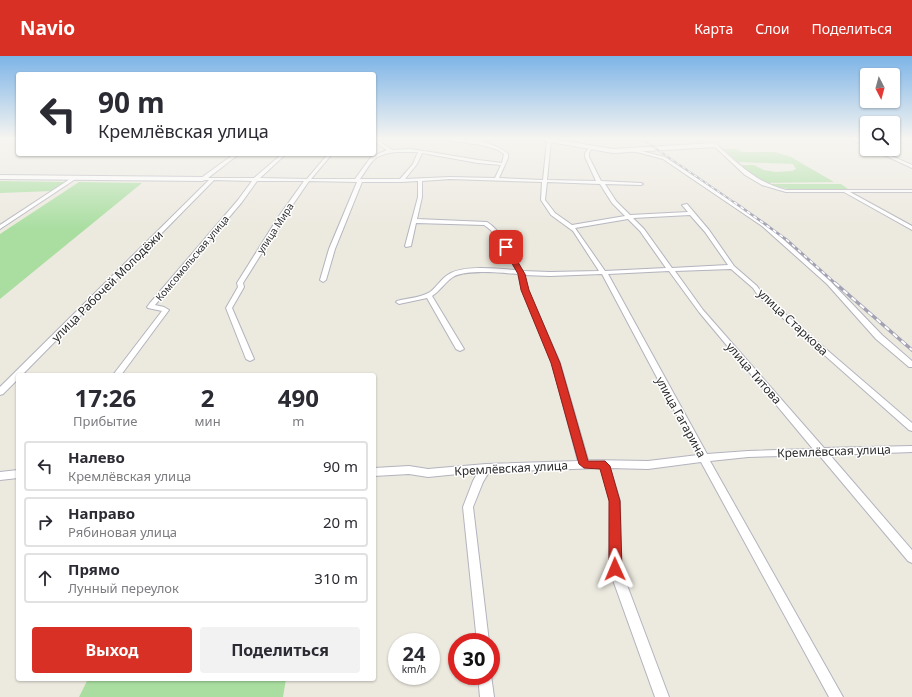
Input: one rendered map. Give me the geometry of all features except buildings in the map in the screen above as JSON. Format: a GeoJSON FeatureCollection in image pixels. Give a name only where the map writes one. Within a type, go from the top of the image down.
{"type":"FeatureCollection","features":[{"type":"Feature","properties":{"kind":"street"},"geometry":{"type":"LineString","coordinates":[[203,179],[217,169]]}},
{"type":"Feature","properties":{"kind":"street","name":"Комсомольская улица"},"geometry":{"type":"LineString","coordinates":[[119,373],[166,310],[162,308],[150,307],[240,201],[255,180],[267,169]]}},
{"type":"Feature","properties":{"kind":"street","name":"улица Мира"},"geometry":{"type":"LineString","coordinates":[[250,360],[229,308],[240,287],[240,283],[306,180],[316,169]]}},
{"type":"Feature","properties":{"kind":"street"},"geometry":{"type":"LineString","coordinates":[[323,280],[332,249],[358,181],[365,169]]}},
{"type":"Feature","properties":{"kind":"street"},"geometry":{"type":"LineString","coordinates":[[401,181],[410,169]]}},
{"type":"Feature","properties":{"kind":"street"},"geometry":{"type":"LineString","coordinates":[[496,180],[500,169]]}},
{"type":"Feature","properties":{"kind":"street","name":"улица Гагарина"},"geometry":{"type":"LineString","coordinates":[[545,169],[543,200],[553,214],[575,230],[604,273],[703,458],[836,697]]}},
{"type":"Feature","properties":{"kind":"street","name":"улица Титова"},"geometry":{"type":"LineString","coordinates":[[593,169],[614,202],[642,230],[672,269],[701,311],[912,558]]}},
{"type":"Feature","properties":{"kind":"street"},"geometry":{"type":"LineString","coordinates":[[680,169],[764,225],[828,283],[879,337],[912,365]]}},
{"type":"Feature","properties":{"kind":"street"},"geometry":{"type":"LineString","coordinates":[[742,169],[758,183],[772,189],[786,191],[912,191]]}},
{"type":"Feature","properties":{"kind":"street"},"geometry":{"type":"LineString","coordinates":[[0,177],[358,181],[420,181],[450,178],[642,184]]}},
{"type":"Feature","properties":{"kind":"street"},"geometry":{"type":"LineString","coordinates":[[0,227],[75,178]]}},
{"type":"Feature","properties":{"kind":"street","name":"улица Рабочей Молодёжи"},"geometry":{"type":"LineString","coordinates":[[19,373],[213,179]]}},
{"type":"Feature","properties":{"kind":"street"},"geometry":{"type":"LineString","coordinates":[[408,246],[420,197],[420,181]]}},
{"type":"Feature","properties":{"kind":"street"},"geometry":{"type":"LineString","coordinates":[[844,191],[912,228]]}},
{"type":"Feature","properties":{"kind":"street","name":"улица Старкова"},"geometry":{"type":"LineString","coordinates":[[685,205],[707,231],[732,266],[755,287],[761,296],[912,428]]}},
{"type":"Feature","properties":{"kind":"street"},"geometry":{"type":"LineString","coordinates":[[570,227],[629,217],[692,213]]}},
{"type":"Feature","properties":{"kind":"street"},"geometry":{"type":"LineString","coordinates":[[415,221],[485,223],[490,226],[506,247],[521,274],[525,290],[556,363],[584,464]]}},
{"type":"Feature","properties":{"kind":"street"},"geometry":{"type":"LineString","coordinates":[[399,302],[428,295],[453,273],[488,270],[515,272],[521,274],[604,273],[732,266]]}},
{"type":"Feature","properties":{"kind":"street"},"geometry":{"type":"LineString","coordinates":[[428,295],[460,349]]}},
{"type":"Feature","properties":{"kind":"street","name":"улица Рабочей Молодёжи"},"geometry":{"type":"LineString","coordinates":[[0,392],[16,376]]}},
{"type":"Feature","properties":{"kind":"street","name":"Кремлёвская улица"},"geometry":{"type":"LineString","coordinates":[[376,472],[409,470],[428,473],[486,468],[584,464],[605,466],[648,465],[703,458],[821,451],[912,449]]}},
{"type":"Feature","properties":{"kind":"street"},"geometry":{"type":"LineString","coordinates":[[605,466],[614,501],[615,569],[662,697]]}},
{"type":"Feature","properties":{"kind":"street"},"geometry":{"type":"LineString","coordinates":[[481,633],[479,597],[468,507],[478,481],[486,468]]}},
{"type":"Feature","properties":{"kind":"street"},"geometry":{"type":"LineString","coordinates":[[0,476],[16,474]]}},
{"type":"Feature","properties":{"kind":"street"},"geometry":{"type":"LineString","coordinates":[[486,685],[487,697]]}},
{"type":"Feature","properties":{"kind":"green space"},"geometry":{"type":"Polygon","coordinates":[[[745,169],[762,169],[776,172],[792,171],[796,169],[811,169],[834,182],[762,183],[749,174],[745,169]]]}},
{"type":"Feature","properties":{"kind":"green space"},"geometry":{"type":"Polygon","coordinates":[[[0,181],[68,182],[52,191],[0,193],[0,181]]]}},
{"type":"Feature","properties":{"kind":"green space"},"geometry":{"type":"Polygon","coordinates":[[[79,182],[142,183],[0,299],[0,234],[79,182]]]}},
{"type":"Feature","properties":{"kind":"green space"},"geometry":{"type":"Polygon","coordinates":[[[769,184],[841,184],[848,189],[788,189],[769,184]]]}},
{"type":"Feature","properties":{"kind":"green space"},"geometry":{"type":"Polygon","coordinates":[[[87,681],[286,681],[283,697],[79,697],[87,681]]]}},
{"type":"Feature","properties":{"kind":"railway"},"geometry":{"type":"LineString","coordinates":[[685,169],[735,203]]}},
{"type":"Feature","properties":{"kind":"railway"},"geometry":{"type":"LineString","coordinates":[[734,202],[787,240],[836,284]]}},
{"type":"Feature","properties":{"kind":"railway"},"geometry":{"type":"LineString","coordinates":[[835,283],[912,350]]}},
{"type":"Feature","properties":{"kind":"route"},"geometry":{"type":"LineString","coordinates":[[506,247],[521,274],[525,290],[556,363],[584,464],[605,466],[614,501],[615,569]]}}]}
